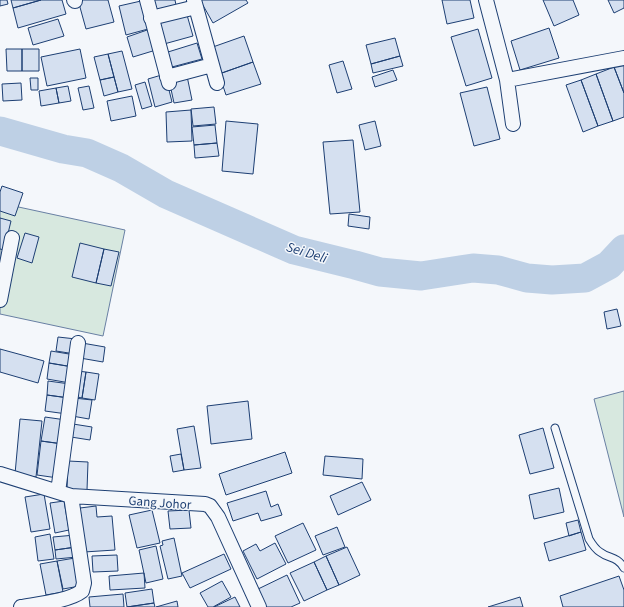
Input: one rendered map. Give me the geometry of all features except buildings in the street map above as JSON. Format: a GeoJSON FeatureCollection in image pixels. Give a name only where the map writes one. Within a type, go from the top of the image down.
{"type":"FeatureCollection","features":[{"type":"Feature","properties":{"kind":"street"},"geometry":{"type":"LineString","coordinates":[[146,0],[168,80],[212,65]]}},
{"type":"Feature","properties":{"kind":"street"},"geometry":{"type":"LineString","coordinates":[[486,0],[507,80],[513,124]]}},
{"type":"Feature","properties":{"kind":"street"},"geometry":{"type":"LineString","coordinates":[[152,18],[195,4],[218,83]]}},
{"type":"Feature","properties":{"kind":"street"},"geometry":{"type":"LineString","coordinates":[[507,80],[624,58]]}},
{"type":"Feature","properties":{"kind":"street"},"geometry":{"type":"LineString","coordinates":[[0,300],[12,238]]}},
{"type":"Feature","properties":{"kind":"street"},"geometry":{"type":"LineString","coordinates":[[21,607],[56,604],[81,592],[84,583],[64,494],[78,343]]}},
{"type":"Feature","properties":{"kind":"street","name":"Gang Johor"},"geometry":{"type":"LineString","coordinates":[[0,474],[64,494],[205,504],[210,506],[218,517],[258,607]]}},
{"type":"Feature","properties":{"kind":"lane"},"geometry":{"type":"LineString","coordinates":[[555,428],[589,539],[600,553],[617,560],[624,568]]}},
{"type":"Feature","properties":{"kind":"shaded area"},"geometry":{"type":"Polygon","coordinates":[[[0,203],[125,230],[103,336],[0,314],[0,203]]]}},
{"type":"Feature","properties":{"kind":"shaded area"},"geometry":{"type":"Polygon","coordinates":[[[624,391],[624,517],[594,399],[624,391]]]}},
{"type":"Feature","properties":{"kind":"waterway","name":"Sei Deli"},"geometry":{"type":"LineString","coordinates":[[0,131],[63,149],[87,153],[121,168],[166,194],[294,250],[380,272],[421,276],[473,268],[498,270],[527,278],[552,280],[585,278],[609,265],[624,249]]}}]}
